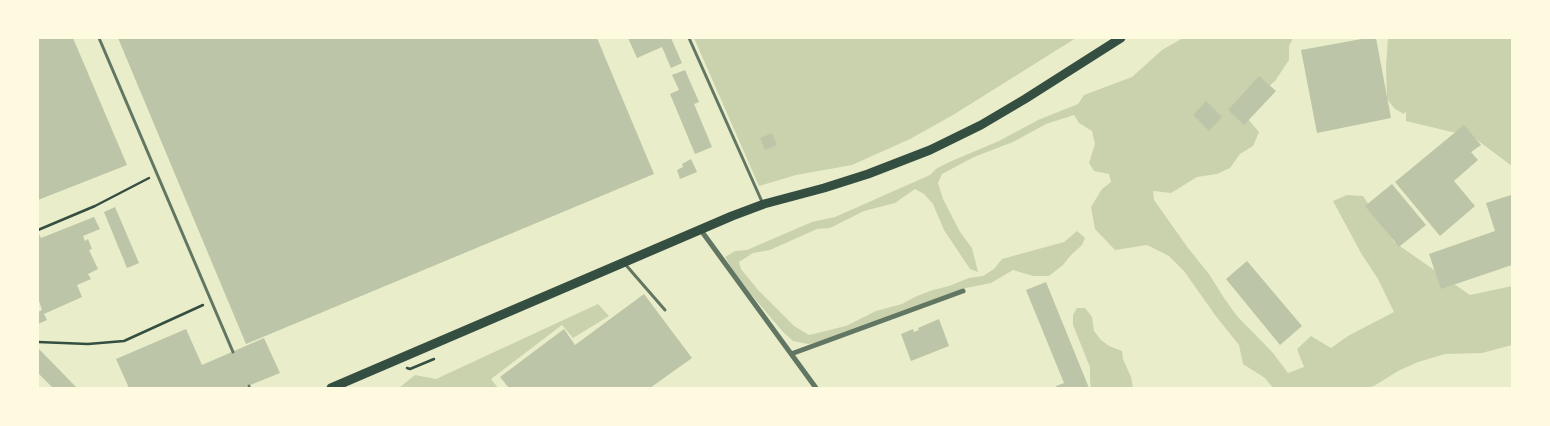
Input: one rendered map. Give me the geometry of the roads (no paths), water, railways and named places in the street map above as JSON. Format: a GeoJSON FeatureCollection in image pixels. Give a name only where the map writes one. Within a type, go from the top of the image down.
{"type":"FeatureCollection","features":[{"type":"Feature","properties":{"kind":"main road"},"geometry":{"type":"LineString","coordinates":[[331,388],[699,229],[764,204],[868,174],[930,150],[981,125],[1121,38]]}},
{"type":"Feature","properties":{"kind":"street"},"geometry":{"type":"LineString","coordinates":[[699,229],[816,388]]}},
{"type":"Feature","properties":{"kind":"street"},"geometry":{"type":"LineString","coordinates":[[791,354],[963,291]]}},
{"type":"Feature","properties":{"kind":"lane"},"geometry":{"type":"LineString","coordinates":[[99,38],[233,352]]}},
{"type":"Feature","properties":{"kind":"lane"},"geometry":{"type":"LineString","coordinates":[[689,38],[764,204]]}},
{"type":"Feature","properties":{"kind":"lane"},"geometry":{"type":"LineString","coordinates":[[623,262],[665,310]]}}]}
